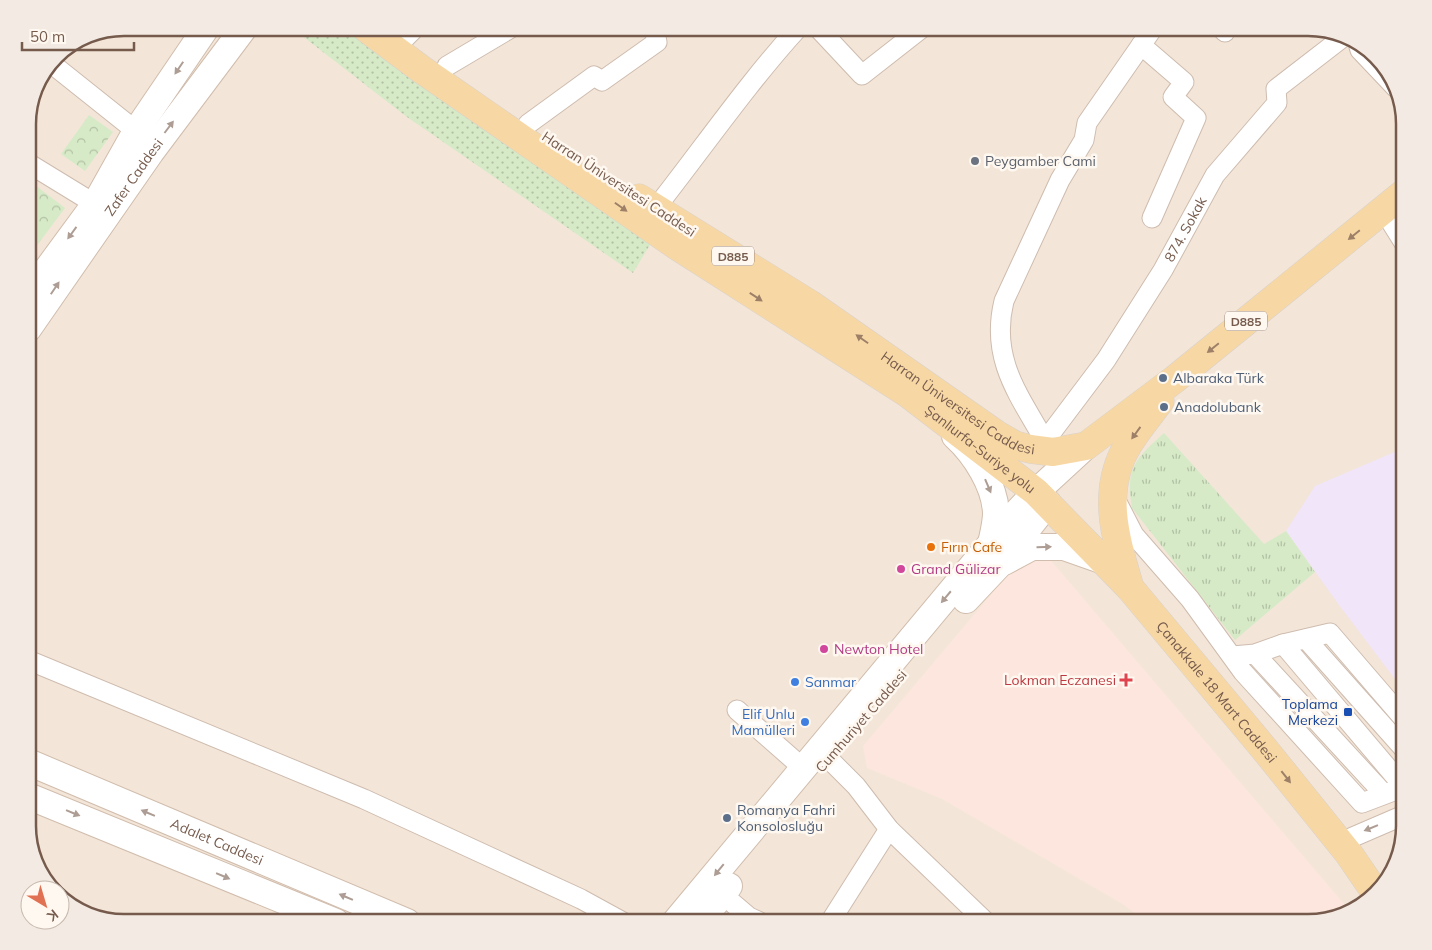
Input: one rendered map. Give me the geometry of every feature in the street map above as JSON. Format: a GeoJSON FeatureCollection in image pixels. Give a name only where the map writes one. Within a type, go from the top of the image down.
{"type":"FeatureCollection","features":[{"type":"Feature","properties":{"kind":"main road","name":"Zafer Caddesi"},"geometry":{"type":"LineString","coordinates":[[36,277],[94,204],[136,132],[201,36]]}},
{"type":"Feature","properties":{"kind":"main road","name":"Zafer Caddesi"},"geometry":{"type":"LineString","coordinates":[[36,317],[151,152],[238,36]]}},
{"type":"Feature","properties":{"kind":"main road","name":"Harran Üniversitesi Caddesi"},"geometry":{"type":"LineString","coordinates":[[377,36],[421,69],[677,246],[912,397]]}},
{"type":"Feature","properties":{"kind":"main road","name":"Harran Üniversitesi Caddesi"},"geometry":{"type":"LineString","coordinates":[[409,36],[447,66],[528,124],[655,209],[810,304],[996,434],[1015,445],[1053,452],[1086,446]]}},
{"type":"Feature","properties":{"kind":"main road","name":"D885"},"geometry":{"type":"LineString","coordinates":[[1086,446],[1175,380],[1396,200]]}},
{"type":"Feature","properties":{"kind":"main road"},"geometry":{"type":"LineString","coordinates":[[1130,588],[1113,529],[1113,486],[1127,446],[1175,380]]}},
{"type":"Feature","properties":{"kind":"main road","name":"Şanlıurfa-Suriye yolu"},"geometry":{"type":"LineString","coordinates":[[912,397],[1042,497]]}},
{"type":"Feature","properties":{"kind":"main road"},"geometry":{"type":"LineString","coordinates":[[912,397],[967,447],[984,476],[994,500],[996,515],[995,554],[1032,547],[1064,546],[1100,560]]}},
{"type":"Feature","properties":{"kind":"main road","name":"Cumhuriyet Caddesi"},"geometry":{"type":"LineString","coordinates":[[706,914],[828,758],[1086,446]]}},
{"type":"Feature","properties":{"kind":"main road","name":"Çanakkale 18 Mart Caddesi"},"geometry":{"type":"LineString","coordinates":[[1042,497],[1100,560],[1130,588],[1266,751],[1371,887]]}},
{"type":"Feature","properties":{"kind":"main road","name":"Cumhuriyet Caddesi"},"geometry":{"type":"LineString","coordinates":[[682,914],[804,769],[995,554]]}},
{"type":"Feature","properties":{"kind":"main road","name":"Adalet Caddesi"},"geometry":{"type":"LineString","coordinates":[[36,765],[388,914]]}},
{"type":"Feature","properties":{"kind":"main road","name":"Adalet Caddesi"},"geometry":{"type":"LineString","coordinates":[[36,799],[316,914]]}},
{"type":"Feature","properties":{"kind":"street"},"geometry":{"type":"LineString","coordinates":[[447,66],[498,36]]}},
{"type":"Feature","properties":{"kind":"street"},"geometry":{"type":"LineString","coordinates":[[528,124],[594,76],[602,81],[657,42],[656,36]]}},
{"type":"Feature","properties":{"kind":"street"},"geometry":{"type":"LineString","coordinates":[[655,209],[723,123],[763,66],[791,36]]}},
{"type":"Feature","properties":{"kind":"street"},"geometry":{"type":"LineString","coordinates":[[826,36],[862,74],[912,36]]}},
{"type":"Feature","properties":{"kind":"street"},"geometry":{"type":"LineString","coordinates":[[1147,36],[1141,45],[1184,82],[1173,97],[1196,118],[1152,218]]}},
{"type":"Feature","properties":{"kind":"street","name":"874. Sokak"},"geometry":{"type":"LineString","coordinates":[[1141,45],[1087,123],[1084,140],[1056,188],[1004,301],[999,319],[1001,353],[1009,378],[1045,441],[1106,360],[1164,270],[1215,175],[1277,103],[1276,89],[1338,41]]}},
{"type":"Feature","properties":{"kind":"street"},"geometry":{"type":"LineString","coordinates":[[57,68],[136,132]]}},
{"type":"Feature","properties":{"kind":"street"},"geometry":{"type":"LineString","coordinates":[[36,168],[94,204]]}},
{"type":"Feature","properties":{"kind":"street"},"geometry":{"type":"LineString","coordinates":[[1384,211],[1396,230]]}},
{"type":"Feature","properties":{"kind":"street"},"geometry":{"type":"LineString","coordinates":[[1113,486],[1121,512],[1134,535],[1190,599],[1243,672],[1362,803],[1396,790]]}},
{"type":"Feature","properties":{"kind":"street"},"geometry":{"type":"LineString","coordinates":[[1233,656],[1255,654],[1283,644],[1330,633],[1396,710]]}},
{"type":"Feature","properties":{"kind":"street"},"geometry":{"type":"LineString","coordinates":[[1306,638],[1396,740]]}},
{"type":"Feature","properties":{"kind":"street"},"geometry":{"type":"LineString","coordinates":[[1283,644],[1396,778]]}},
{"type":"Feature","properties":{"kind":"street"},"geometry":{"type":"LineString","coordinates":[[1255,654],[1384,794]]}},
{"type":"Feature","properties":{"kind":"street"},"geometry":{"type":"LineString","coordinates":[[36,663],[364,799],[581,899],[608,914]]}},
{"type":"Feature","properties":{"kind":"street"},"geometry":{"type":"LineString","coordinates":[[737,710],[804,769]]}},
{"type":"Feature","properties":{"kind":"street"},"geometry":{"type":"LineString","coordinates":[[828,758],[856,786],[889,829],[978,914]]}},
{"type":"Feature","properties":{"kind":"street"},"geometry":{"type":"LineString","coordinates":[[1339,843],[1396,818]]}},
{"type":"Feature","properties":{"kind":"street"},"geometry":{"type":"LineString","coordinates":[[835,914],[889,829]]}},
{"type":"Feature","properties":{"kind":"street"},"geometry":{"type":"LineString","coordinates":[[722,894],[745,914]]}},
{"type":"Feature","properties":{"kind":"shaded area"},"geometry":{"type":"Polygon","coordinates":[[[118,36],[1308,36],[1331,39],[1357,51],[1374,66],[1387,85],[1394,107],[1396,124],[1396,826],[1391,854],[1381,875],[1366,892],[1347,905],[1325,912],[1308,914],[124,914],[96,909],[75,899],[70,895],[70,880],[55,880],[48,870],[39,849],[36,832],[36,118],[43,90],[54,71],[75,51],[90,43],[118,36]]]}},
{"type":"Feature","properties":{"kind":"shaded area"},"geometry":{"type":"Polygon","coordinates":[[[1396,451],[1396,680],[1286,531],[1315,486],[1396,451]]]}},
{"type":"Feature","properties":{"kind":"shaded area"},"geometry":{"type":"Polygon","coordinates":[[[1048,557],[1345,906],[1325,912],[1308,914],[1136,914],[1124,905],[942,799],[867,768],[863,746],[1016,565],[1048,557]]]}},
{"type":"Feature","properties":{"kind":"green space"},"geometry":{"type":"Polygon","coordinates":[[[302,36],[365,36],[654,238],[633,273],[407,117],[302,36]]]}},
{"type":"Feature","properties":{"kind":"green space"},"geometry":{"type":"Polygon","coordinates":[[[89,115],[113,132],[85,171],[61,154],[89,115]]]}},
{"type":"Feature","properties":{"kind":"green space"},"geometry":{"type":"Polygon","coordinates":[[[36,186],[65,208],[36,247],[36,186]]]}},
{"type":"Feature","properties":{"kind":"green space"},"geometry":{"type":"Polygon","coordinates":[[[1164,433],[1264,544],[1286,531],[1315,572],[1235,640],[1132,508],[1130,483],[1135,465],[1146,450],[1164,433]]]}},
{"type":"Feature","properties":{"kind":"place","name":"Peygamber Cami"},"geometry":{"type":"Point","coordinates":[975,161]}},
{"type":"Feature","properties":{"kind":"place","name":"Albaraka Türk"},"geometry":{"type":"Point","coordinates":[1163,378]}},
{"type":"Feature","properties":{"kind":"place","name":"Anadolubank"},"geometry":{"type":"Point","coordinates":[1164,407]}},
{"type":"Feature","properties":{"kind":"place","name":"Fırın Cafe"},"geometry":{"type":"Point","coordinates":[931,547]}},
{"type":"Feature","properties":{"kind":"place","name":"Grand Gülizar"},"geometry":{"type":"Point","coordinates":[901,569]}},
{"type":"Feature","properties":{"kind":"place","name":"Newton Hotel"},"geometry":{"type":"Point","coordinates":[824,649]}},
{"type":"Feature","properties":{"kind":"place","name":"Lokman Eczanesi"},"geometry":{"type":"Point","coordinates":[1126,680]}},
{"type":"Feature","properties":{"kind":"place","name":"Sanmar"},"geometry":{"type":"Point","coordinates":[795,682]}},
{"type":"Feature","properties":{"kind":"place","name":"Toplama Merkezi"},"geometry":{"type":"Point","coordinates":[1348,712]}},
{"type":"Feature","properties":{"kind":"place","name":"Elif Unlu Mamülleri"},"geometry":{"type":"Point","coordinates":[805,722]}},
{"type":"Feature","properties":{"kind":"place","name":"Romanya Fahri Konsolosluğu"},"geometry":{"type":"Point","coordinates":[727,818]}}]}
